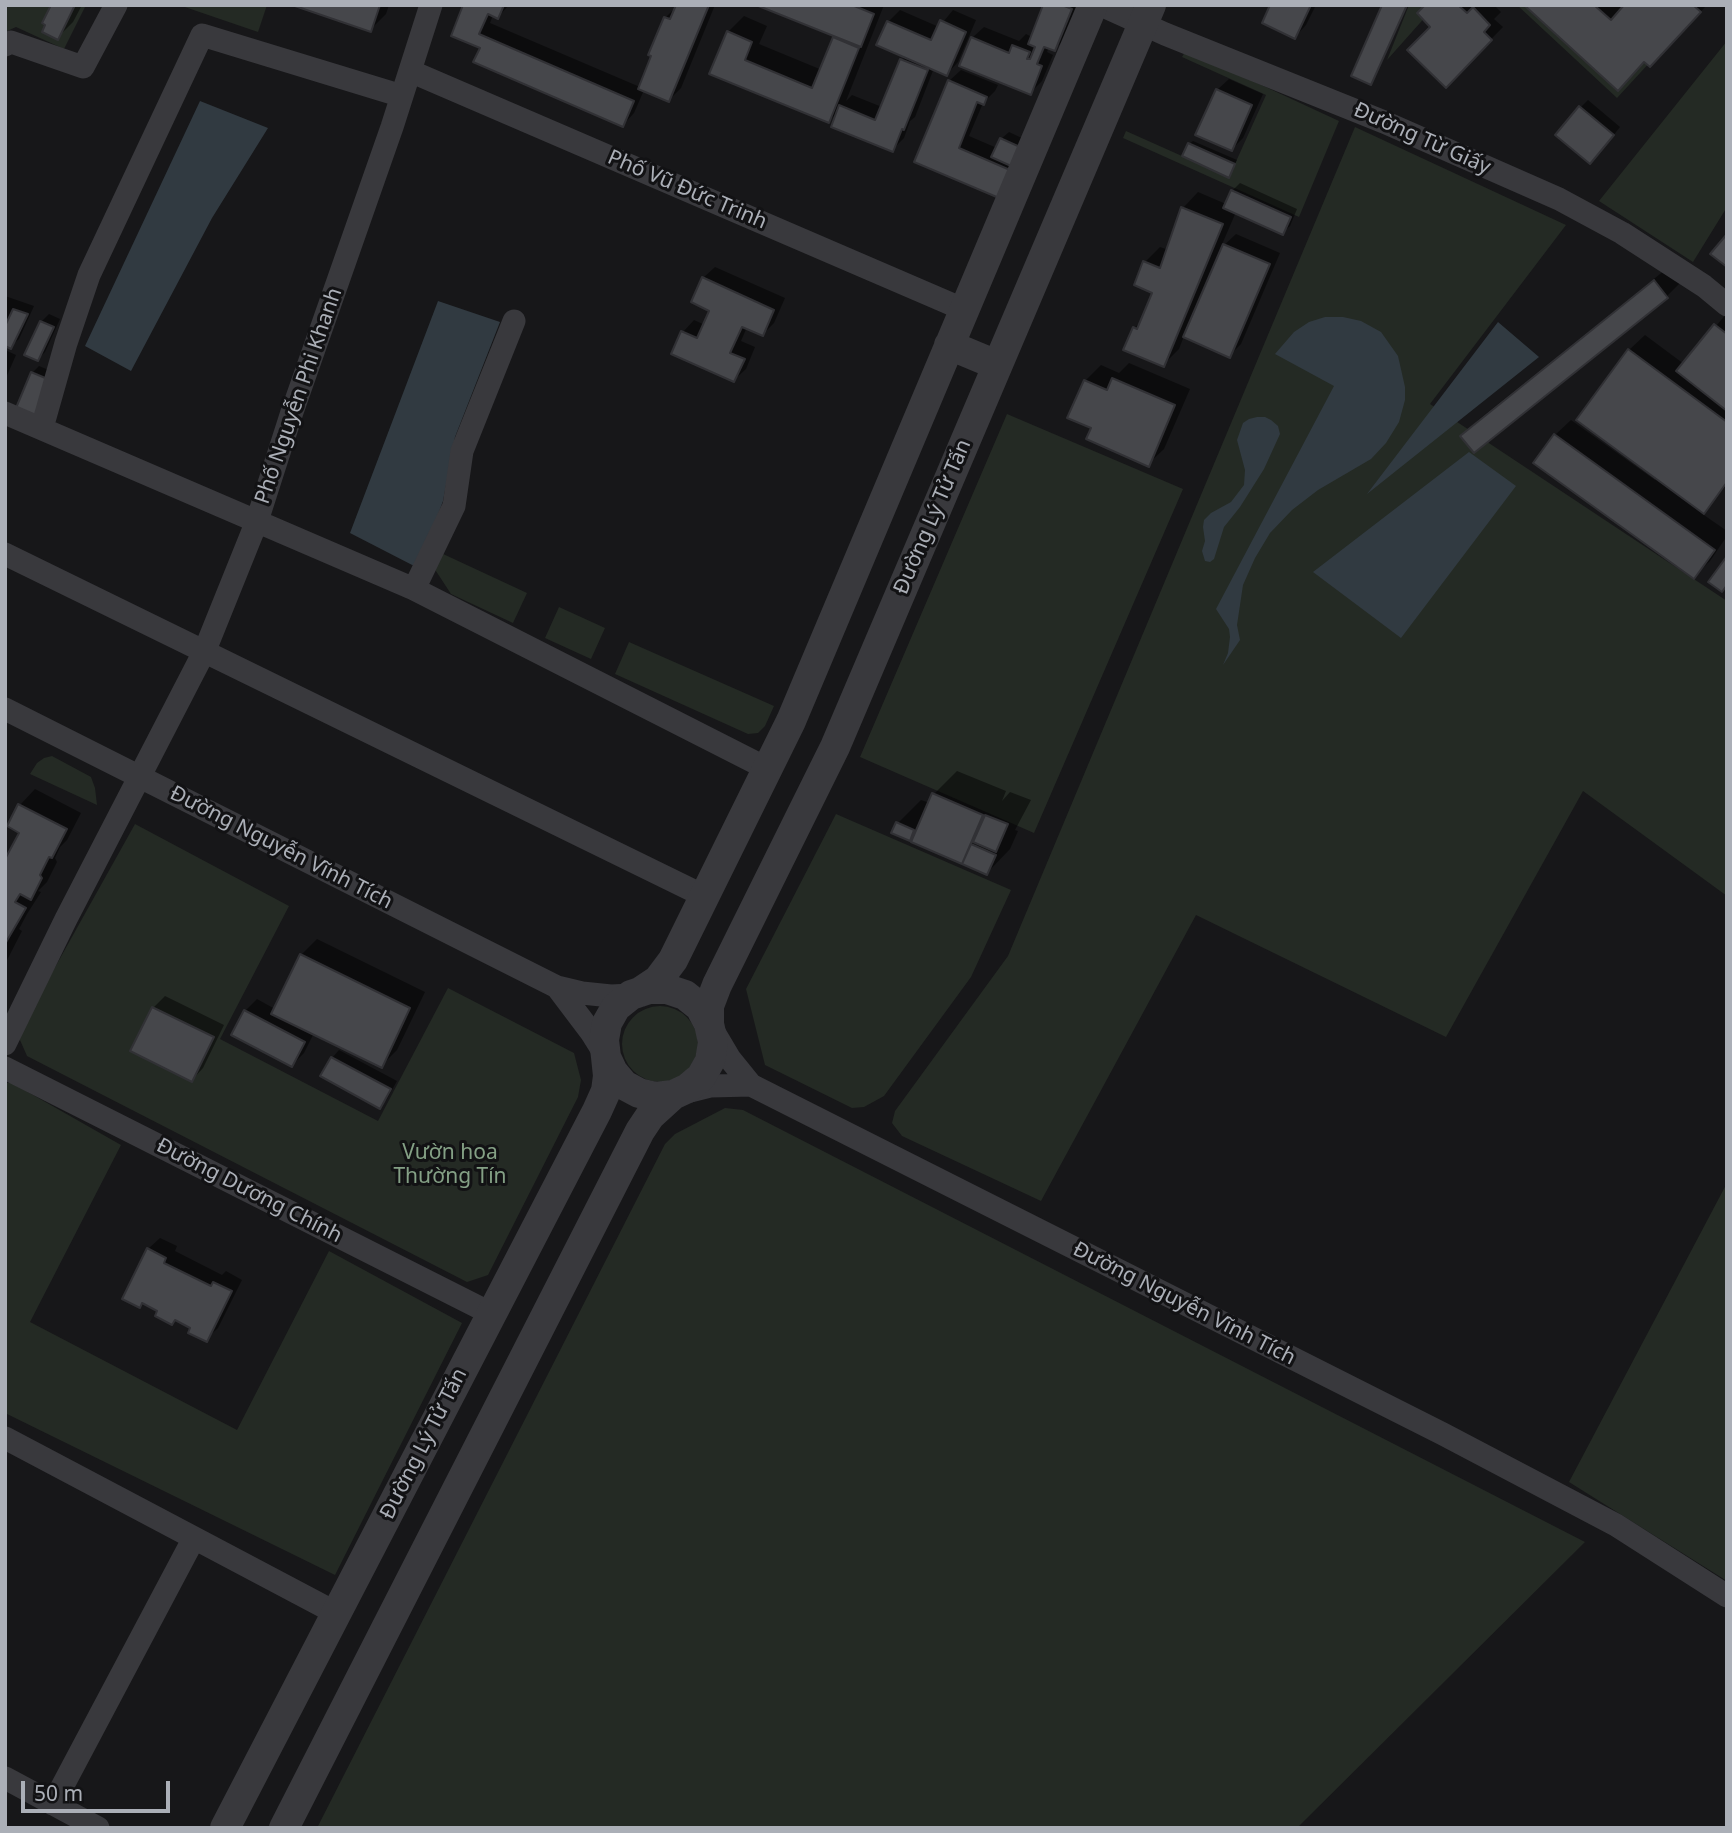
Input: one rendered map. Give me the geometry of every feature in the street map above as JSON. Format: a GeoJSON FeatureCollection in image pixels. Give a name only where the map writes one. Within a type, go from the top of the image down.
{"type":"FeatureCollection","features":[{"type":"Feature","properties":{"kind":"street"},"geometry":{"type":"LineString","coordinates":[[5,45],[11,42],[83,67],[116,5]]}},
{"type":"Feature","properties":{"kind":"street","name":"Phố Nguyễn Phi Khanh"},"geometry":{"type":"LineString","coordinates":[[5,1044],[139,775],[205,650],[257,521],[431,5]]}},
{"type":"Feature","properties":{"kind":"street"},"geometry":{"type":"LineString","coordinates":[[606,1057],[604,1040],[607,1023],[616,1007],[659,979],[673,960],[791,721],[1093,5]]}},
{"type":"Feature","properties":{"kind":"street","name":"Đường Từ Giấy"},"geometry":{"type":"LineString","coordinates":[[1101,5],[1147,14],[1338,103],[1559,199],[1622,233],[1704,286],[1727,305]]}},
{"type":"Feature","properties":{"kind":"street","name":"Đường Lý Tử Tấn"},"geometry":{"type":"LineString","coordinates":[[709,1024],[709,1006],[717,985],[835,747],[1147,14]]}},
{"type":"Feature","properties":{"kind":"street"},"geometry":{"type":"LineString","coordinates":[[42,428],[89,275],[202,35],[402,96]]}},
{"type":"Feature","properties":{"kind":"street","name":"Phố Vũ Đức Trinh"},"geometry":{"type":"LineString","coordinates":[[410,71],[965,310]]}},
{"type":"Feature","properties":{"kind":"street"},"geometry":{"type":"LineString","coordinates":[[414,589],[454,506],[462,451],[514,321]]}},
{"type":"Feature","properties":{"kind":"street"},"geometry":{"type":"LineString","coordinates":[[950,345],[997,365]]}},
{"type":"Feature","properties":{"kind":"street"},"geometry":{"type":"LineString","coordinates":[[5,413],[414,589],[768,769]]}},
{"type":"Feature","properties":{"kind":"street"},"geometry":{"type":"LineString","coordinates":[[5,554],[705,896]]}},
{"type":"Feature","properties":{"kind":"street","name":"Đường Nguyễn Vĩnh Tích"},"geometry":{"type":"LineString","coordinates":[[5,709],[557,987]]}},
{"type":"Feature","properties":{"kind":"street"},"geometry":{"type":"LineString","coordinates":[[557,987],[611,996],[649,989],[667,989],[685,995],[700,1007],[730,1059],[751,1085]]}},
{"type":"Feature","properties":{"kind":"street"},"geometry":{"type":"LineString","coordinates":[[557,987],[591,1032],[613,1072],[624,1085],[647,1095],[673,1095],[710,1086],[751,1085]]}},
{"type":"Feature","properties":{"kind":"street"},"geometry":{"type":"LineString","coordinates":[[284,1828],[640,1131],[650,1116],[673,1095],[688,1088],[701,1077],[710,1060],[713,1042],[709,1024]]}},
{"type":"Feature","properties":{"kind":"street","name":"Đường Lý Tử Tấn"},"geometry":{"type":"LineString","coordinates":[[225,1828],[597,1111],[606,1091],[606,1057]]}},
{"type":"Feature","properties":{"kind":"street","name":"Đường Dương Chính"},"geometry":{"type":"LineString","coordinates":[[5,1068],[492,1314]]}},
{"type":"Feature","properties":{"kind":"street","name":"Đường Nguyễn Vĩnh Tích"},"geometry":{"type":"LineString","coordinates":[[751,1085],[1443,1434],[1616,1525],[1727,1596]]}},
{"type":"Feature","properties":{"kind":"street"},"geometry":{"type":"LineString","coordinates":[[5,1438],[336,1613]]}},
{"type":"Feature","properties":{"kind":"street"},"geometry":{"type":"LineString","coordinates":[[53,1804],[194,1538]]}},
{"type":"Feature","properties":{"kind":"street"},"geometry":{"type":"LineString","coordinates":[[5,1779],[98,1828]]}},
{"type":"Feature","properties":{"kind":"green space"},"geometry":{"type":"Polygon","coordinates":[[[5,5],[86,5],[64,49],[16,27],[5,32],[5,5]]]}},
{"type":"Feature","properties":{"kind":"green space"},"geometry":{"type":"Polygon","coordinates":[[[179,5],[267,5],[258,32],[179,5]]]}},
{"type":"Feature","properties":{"kind":"green space"},"geometry":{"type":"Polygon","coordinates":[[[1409,5],[1436,5],[1387,60],[1409,5]]]}},
{"type":"Feature","properties":{"kind":"green space"},"geometry":{"type":"Polygon","coordinates":[[[1517,5],[1593,5],[1652,60],[1617,98],[1517,5]]]}},
{"type":"Feature","properties":{"kind":"green space"},"geometry":{"type":"Polygon","coordinates":[[[1727,41],[1727,207],[1693,262],[1599,201],[1727,41]]]}},
{"type":"Feature","properties":{"kind":"green space"},"geometry":{"type":"Polygon","coordinates":[[[1186,50],[1339,121],[1299,217],[1123,138],[1126,131],[1229,177],[1266,95],[1182,57],[1186,50]]]}},
{"type":"Feature","properties":{"kind":"green space"},"geometry":{"type":"Polygon","coordinates":[[[1355,127],[1566,225],[1430,404],[1727,601],[1727,896],[1583,791],[1446,1037],[1196,915],[1041,1201],[902,1136],[892,1123],[895,1111],[1008,956],[1355,127]]]}},
{"type":"Feature","properties":{"kind":"green space"},"geometry":{"type":"Polygon","coordinates":[[[1007,414],[1183,489],[1034,833],[860,757],[1007,414]]]}},
{"type":"Feature","properties":{"kind":"green space"},"geometry":{"type":"Polygon","coordinates":[[[441,553],[527,593],[513,623],[451,594],[434,568],[441,553]]]}},
{"type":"Feature","properties":{"kind":"green space"},"geometry":{"type":"Polygon","coordinates":[[[559,607],[605,628],[591,659],[545,638],[559,607]]]}},
{"type":"Feature","properties":{"kind":"green space"},"geometry":{"type":"Polygon","coordinates":[[[629,642],[774,706],[765,726],[758,733],[748,734],[615,674],[629,642]]]}},
{"type":"Feature","properties":{"kind":"green space"},"geometry":{"type":"Polygon","coordinates":[[[52,756],[91,777],[97,805],[30,774],[37,763],[52,756]]]}},
{"type":"Feature","properties":{"kind":"green space"},"geometry":{"type":"Polygon","coordinates":[[[836,814],[1011,890],[971,977],[884,1096],[864,1107],[852,1108],[765,1065],[746,989],[836,814]]]}},
{"type":"Feature","properties":{"kind":"green space","name":"Vườn hoa Thường Tín"},"geometry":{"type":"Polygon","coordinates":[[[135,824],[289,906],[220,1039],[378,1121],[448,988],[574,1053],[581,1080],[578,1097],[488,1275],[467,1282],[27,1056],[20,1040],[20,1030],[135,824]]]}},
{"type":"Feature","properties":{"kind":"green space"},"geometry":{"type":"Polygon","coordinates":[[[660,1006],[675,1009],[687,1017],[695,1029],[698,1044],[695,1059],[687,1071],[675,1079],[660,1082],[645,1079],[633,1071],[625,1059],[622,1044],[625,1029],[633,1017],[645,1009],[660,1006]]]}},
{"type":"Feature","properties":{"kind":"green space"},"geometry":{"type":"Polygon","coordinates":[[[5,1083],[12,1083],[121,1145],[30,1322],[237,1430],[329,1251],[462,1323],[335,1575],[5,1413],[5,1083]]]}},
{"type":"Feature","properties":{"kind":"green space"},"geometry":{"type":"Polygon","coordinates":[[[725,1108],[743,1110],[1585,1542],[1297,1828],[317,1828],[665,1144],[675,1134],[725,1108]]]}},
{"type":"Feature","properties":{"kind":"green space"},"geometry":{"type":"Polygon","coordinates":[[[1727,1183],[1727,1581],[1569,1482],[1727,1183]]]}},
{"type":"Feature","properties":{"kind":"shaded area"},"geometry":{"type":"Polygon","coordinates":[[[200,101],[268,128],[212,218],[131,371],[85,346],[200,101]]]}},
{"type":"Feature","properties":{"kind":"shaded area"},"geometry":{"type":"Polygon","coordinates":[[[438,301],[500,322],[455,437],[443,501],[418,568],[350,533],[438,301]]]}},
{"type":"Feature","properties":{"kind":"shaded area"},"geometry":{"type":"Polygon","coordinates":[[[1325,317],[1361,321],[1381,332],[1398,356],[1405,387],[1405,400],[1399,422],[1386,443],[1371,459],[1318,490],[1292,510],[1270,533],[1243,585],[1237,625],[1240,640],[1223,665],[1228,653],[1229,629],[1216,609],[1334,386],[1275,354],[1294,332],[1309,322],[1325,317]]]}},
{"type":"Feature","properties":{"kind":"shaded area"},"geometry":{"type":"Polygon","coordinates":[[[1498,322],[1539,357],[1367,494],[1498,322]]]}},
{"type":"Feature","properties":{"kind":"shaded area"},"geometry":{"type":"Polygon","coordinates":[[[1257,417],[1271,420],[1278,426],[1280,434],[1264,469],[1224,527],[1214,559],[1205,561],[1202,551],[1205,541],[1204,520],[1231,502],[1244,485],[1245,470],[1237,440],[1243,423],[1257,417]]]}},
{"type":"Feature","properties":{"kind":"shaded area"},"geometry":{"type":"Polygon","coordinates":[[[1469,452],[1516,486],[1401,638],[1313,572],[1469,452]]]}},
{"type":"Feature","properties":{"kind":"building"},"geometry":{"type":"Polygon","coordinates":[[[51,5],[75,5],[58,40],[42,32],[45,25],[42,23],[51,5]]]}},
{"type":"Feature","properties":{"kind":"building"},"geometry":{"type":"Polygon","coordinates":[[[292,5],[380,5],[371,32],[292,5]]]}},
{"type":"Feature","properties":{"kind":"building"},"geometry":{"type":"Polygon","coordinates":[[[463,5],[504,5],[498,19],[488,14],[479,34],[634,101],[623,127],[473,62],[480,48],[451,36],[463,5]]]}},
{"type":"Feature","properties":{"kind":"building"},"geometry":{"type":"Polygon","coordinates":[[[676,5],[709,5],[669,102],[638,89],[651,56],[648,55],[664,17],[670,19],[676,5]]]}},
{"type":"Feature","properties":{"kind":"building"},"geometry":{"type":"Polygon","coordinates":[[[756,5],[852,5],[874,14],[861,47],[756,5]]]}},
{"type":"Feature","properties":{"kind":"building"},"geometry":{"type":"Polygon","coordinates":[[[1043,5],[1062,5],[1072,9],[1055,51],[1044,47],[1037,64],[1042,66],[1031,95],[959,66],[971,37],[1009,53],[1012,45],[1030,52],[1027,59],[1030,59],[1035,47],[1028,44],[1043,5]]]}},
{"type":"Feature","properties":{"kind":"building"},"geometry":{"type":"Polygon","coordinates":[[[1270,5],[1311,5],[1295,39],[1262,23],[1270,5]]]}},
{"type":"Feature","properties":{"kind":"building"},"geometry":{"type":"Polygon","coordinates":[[[1382,5],[1407,5],[1371,85],[1351,76],[1382,5]]]}},
{"type":"Feature","properties":{"kind":"building"},"geometry":{"type":"Polygon","coordinates":[[[1425,5],[1458,5],[1467,13],[1473,7],[1490,25],[1484,32],[1492,40],[1446,88],[1407,50],[1430,27],[1417,13],[1425,5]]]}},
{"type":"Feature","properties":{"kind":"building"},"geometry":{"type":"Polygon","coordinates":[[[1524,5],[1594,5],[1611,20],[1624,5],[1693,5],[1701,12],[1650,67],[1644,62],[1618,91],[1524,5]]]}},
{"type":"Feature","properties":{"kind":"building"},"geometry":{"type":"Polygon","coordinates":[[[940,20],[966,32],[947,76],[876,45],[887,21],[931,40],[940,20]]]}},
{"type":"Feature","properties":{"kind":"building"},"geometry":{"type":"Polygon","coordinates":[[[727,31],[752,42],[745,60],[812,88],[833,37],[859,48],[829,123],[709,74],[727,31]]]}},
{"type":"Feature","properties":{"kind":"building"},"geometry":{"type":"Polygon","coordinates":[[[900,59],[928,70],[893,152],[831,127],[839,105],[875,120],[900,59]]]}},
{"type":"Feature","properties":{"kind":"building"},"geometry":{"type":"Polygon","coordinates":[[[948,80],[987,97],[984,105],[977,102],[959,148],[1010,170],[999,198],[914,162],[948,80]]]}},
{"type":"Feature","properties":{"kind":"building"},"geometry":{"type":"Polygon","coordinates":[[[1216,89],[1252,105],[1232,151],[1195,135],[1216,89]]]}},
{"type":"Feature","properties":{"kind":"building"},"geometry":{"type":"Polygon","coordinates":[[[1579,106],[1614,135],[1590,164],[1555,135],[1579,106]]]}},
{"type":"Feature","properties":{"kind":"building"},"geometry":{"type":"Polygon","coordinates":[[[1000,138],[1020,147],[1011,166],[991,157],[1000,138]]]}},
{"type":"Feature","properties":{"kind":"building"},"geometry":{"type":"Polygon","coordinates":[[[1188,143],[1235,164],[1229,178],[1182,156],[1188,143]]]}},
{"type":"Feature","properties":{"kind":"building"},"geometry":{"type":"Polygon","coordinates":[[[1231,190],[1291,217],[1283,235],[1223,208],[1231,190]]]}},
{"type":"Feature","properties":{"kind":"building"},"geometry":{"type":"Polygon","coordinates":[[[1181,207],[1223,224],[1164,367],[1123,350],[1133,327],[1137,329],[1152,293],[1134,285],[1143,261],[1160,268],[1181,207]]]}},
{"type":"Feature","properties":{"kind":"building"},"geometry":{"type":"Polygon","coordinates":[[[1727,234],[1727,267],[1710,254],[1727,234]]]}},
{"type":"Feature","properties":{"kind":"building"},"geometry":{"type":"Polygon","coordinates":[[[1223,244],[1270,264],[1230,358],[1183,337],[1223,244]]]}},
{"type":"Feature","properties":{"kind":"building"},"geometry":{"type":"Polygon","coordinates":[[[702,277],[774,310],[763,336],[742,327],[730,353],[745,359],[734,382],[671,354],[681,331],[697,338],[709,311],[691,302],[702,277]]]}},
{"type":"Feature","properties":{"kind":"building"},"geometry":{"type":"Polygon","coordinates":[[[1654,280],[1668,298],[1474,453],[1460,436],[1654,280]]]}},
{"type":"Feature","properties":{"kind":"building"},"geometry":{"type":"Polygon","coordinates":[[[13,309],[28,314],[11,349],[5,346],[5,326],[13,309]]]}},
{"type":"Feature","properties":{"kind":"building"},"geometry":{"type":"Polygon","coordinates":[[[40,321],[54,327],[38,361],[24,355],[40,321]]]}},
{"type":"Feature","properties":{"kind":"building"},"geometry":{"type":"Polygon","coordinates":[[[1714,324],[1727,334],[1727,411],[1676,371],[1714,324]]]}},
{"type":"Feature","properties":{"kind":"building"},"geometry":{"type":"Polygon","coordinates":[[[1628,349],[1727,422],[1727,482],[1704,514],[1576,420],[1628,349]]]}},
{"type":"Feature","properties":{"kind":"building"},"geometry":{"type":"Polygon","coordinates":[[[31,372],[50,380],[36,416],[16,408],[31,372]]]}},
{"type":"Feature","properties":{"kind":"building"},"geometry":{"type":"Polygon","coordinates":[[[1112,378],[1175,405],[1149,467],[1086,439],[1091,428],[1067,418],[1084,380],[1107,390],[1112,378]]]}},
{"type":"Feature","properties":{"kind":"building"},"geometry":{"type":"Polygon","coordinates":[[[1554,434],[1715,550],[1694,579],[1533,463],[1554,434]]]}},
{"type":"Feature","properties":{"kind":"building"},"geometry":{"type":"Polygon","coordinates":[[[1727,556],[1727,585],[1722,592],[1708,582],[1727,556]]]}},
{"type":"Feature","properties":{"kind":"building"},"geometry":{"type":"Polygon","coordinates":[[[932,793],[983,815],[962,864],[911,842],[932,793]]]}},
{"type":"Feature","properties":{"kind":"building"},"geometry":{"type":"Polygon","coordinates":[[[18,804],[67,829],[52,858],[49,857],[31,900],[20,894],[15,902],[26,908],[5,944],[5,859],[19,833],[7,826],[18,804]]]}},
{"type":"Feature","properties":{"kind":"building"},"geometry":{"type":"Polygon","coordinates":[[[985,815],[1008,824],[996,852],[973,842],[985,815]]]}},
{"type":"Feature","properties":{"kind":"building"},"geometry":{"type":"Polygon","coordinates":[[[896,822],[914,830],[910,841],[891,833],[896,822]]]}},
{"type":"Feature","properties":{"kind":"building"},"geometry":{"type":"Polygon","coordinates":[[[971,844],[996,855],[987,875],[962,864],[971,844]]]}},
{"type":"Feature","properties":{"kind":"building"},"geometry":{"type":"Polygon","coordinates":[[[300,954],[410,1008],[382,1068],[271,1014],[300,954]]]}},
{"type":"Feature","properties":{"kind":"building"},"geometry":{"type":"Polygon","coordinates":[[[152,1007],[214,1037],[192,1082],[130,1051],[152,1007]]]}},
{"type":"Feature","properties":{"kind":"building"},"geometry":{"type":"Polygon","coordinates":[[[244,1010],[305,1042],[292,1067],[231,1035],[244,1010]]]}},
{"type":"Feature","properties":{"kind":"building"},"geometry":{"type":"Polygon","coordinates":[[[331,1057],[391,1089],[380,1109],[320,1076],[331,1057]]]}},
{"type":"Feature","properties":{"kind":"building"},"geometry":{"type":"Polygon","coordinates":[[[147,1248],[166,1258],[164,1263],[211,1286],[213,1282],[232,1291],[207,1342],[188,1333],[190,1328],[175,1320],[172,1325],[155,1316],[157,1311],[142,1303],[140,1308],[122,1299],[147,1248]]]}}]}
